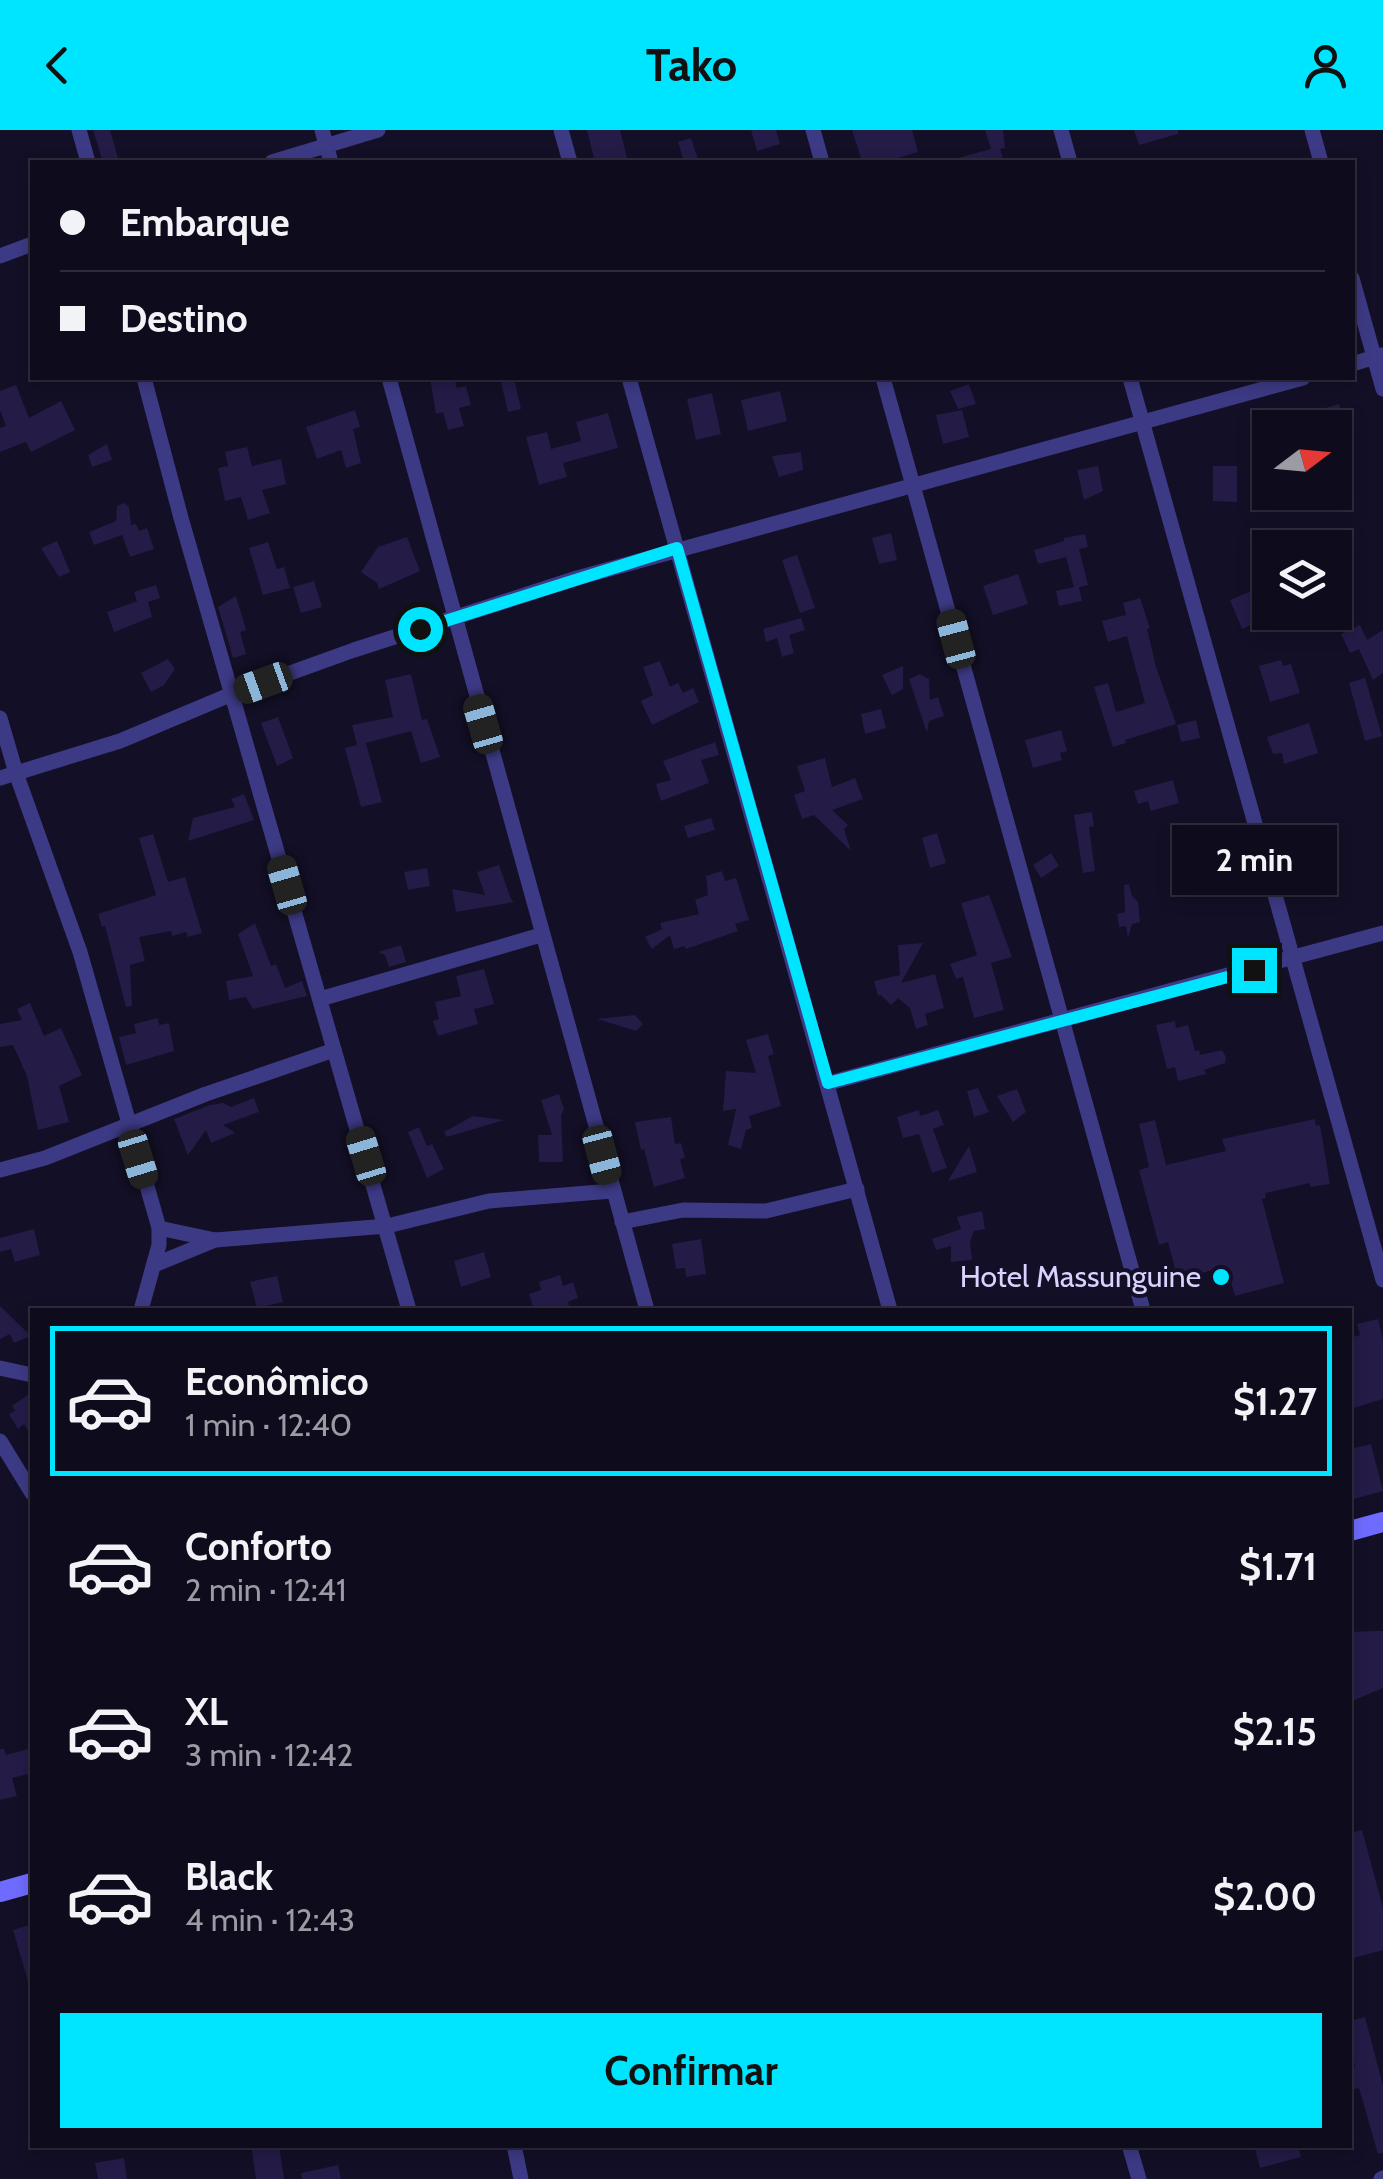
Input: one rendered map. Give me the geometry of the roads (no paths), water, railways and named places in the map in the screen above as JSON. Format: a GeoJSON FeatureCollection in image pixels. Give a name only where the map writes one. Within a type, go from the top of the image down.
{"type":"FeatureCollection","features":[{"type":"Feature","properties":{"kind":"main road"},"geometry":{"type":"LineString","coordinates":[[1352,1530],[1383,1522]]}},
{"type":"Feature","properties":{"kind":"main road"},"geometry":{"type":"LineString","coordinates":[[0,1892],[30,1884]]}},
{"type":"Feature","properties":{"kind":"street"},"geometry":{"type":"LineString","coordinates":[[79,130],[87,160]]}},
{"type":"Feature","properties":{"kind":"street"},"geometry":{"type":"LineString","coordinates":[[276,160],[324,137],[378,130]]}},
{"type":"Feature","properties":{"kind":"street"},"geometry":{"type":"LineString","coordinates":[[561,130],[569,160]]}},
{"type":"Feature","properties":{"kind":"street"},"geometry":{"type":"LineString","coordinates":[[813,130],[821,160]]}},
{"type":"Feature","properties":{"kind":"street"},"geometry":{"type":"LineString","coordinates":[[1061,130],[1069,160]]}},
{"type":"Feature","properties":{"kind":"street"},"geometry":{"type":"LineString","coordinates":[[1312,130],[1320,160]]}},
{"type":"Feature","properties":{"kind":"street"},"geometry":{"type":"LineString","coordinates":[[0,256],[30,245]]}},
{"type":"Feature","properties":{"kind":"street"},"geometry":{"type":"LineString","coordinates":[[1355,287],[1379,356],[1383,389]]}},
{"type":"Feature","properties":{"kind":"street"},"geometry":{"type":"LineString","coordinates":[[1355,363],[1379,356]]}},
{"type":"Feature","properties":{"kind":"street"},"geometry":{"type":"LineString","coordinates":[[145,380],[408,1308]]}},
{"type":"Feature","properties":{"kind":"street"},"geometry":{"type":"LineString","coordinates":[[390,380],[646,1308]]}},
{"type":"Feature","properties":{"kind":"street"},"geometry":{"type":"LineString","coordinates":[[631,380],[889,1308]]}},
{"type":"Feature","properties":{"kind":"street"},"geometry":{"type":"LineString","coordinates":[[884,380],[1141,1308]]}},
{"type":"Feature","properties":{"kind":"street"},"geometry":{"type":"LineString","coordinates":[[1131,380],[1383,1280]]}},
{"type":"Feature","properties":{"kind":"street"},"geometry":{"type":"LineString","coordinates":[[8,776],[120,742],[232,694],[454,618],[677,548],[1296,380]]}},
{"type":"Feature","properties":{"kind":"street"},"geometry":{"type":"LineString","coordinates":[[0,718],[8,776],[80,952],[159,1228],[159,1245],[142,1308]]}},
{"type":"Feature","properties":{"kind":"street"},"geometry":{"type":"LineString","coordinates":[[828,1083],[1383,933]]}},
{"type":"Feature","properties":{"kind":"street"},"geometry":{"type":"LineString","coordinates":[[320,1000],[541,935]]}},
{"type":"Feature","properties":{"kind":"street"},"geometry":{"type":"LineString","coordinates":[[0,1170],[45,1158],[127,1124],[334,1050]]}},
{"type":"Feature","properties":{"kind":"street"},"geometry":{"type":"LineString","coordinates":[[622,1222],[696,1209],[766,1211],[857,1189]]}},
{"type":"Feature","properties":{"kind":"street"},"geometry":{"type":"LineString","coordinates":[[159,1228],[215,1240],[386,1226],[489,1201],[612,1192]]}},
{"type":"Feature","properties":{"kind":"street"},"geometry":{"type":"LineString","coordinates":[[154,1264],[215,1240]]}},
{"type":"Feature","properties":{"kind":"street"},"geometry":{"type":"LineString","coordinates":[[0,1368],[30,1375]]}},
{"type":"Feature","properties":{"kind":"street"},"geometry":{"type":"LineString","coordinates":[[0,1442],[30,1491]]}},
{"type":"Feature","properties":{"kind":"street"},"geometry":{"type":"LineString","coordinates":[[515,2148],[521,2179]]}},
{"type":"Feature","properties":{"kind":"street"},"geometry":{"type":"LineString","coordinates":[[1130,2148],[1139,2179]]}},
{"type":"Feature","properties":{"kind":"place","name":"Hotel Massunguine"},"geometry":{"type":"Point","coordinates":[1221,1277]}}]}
